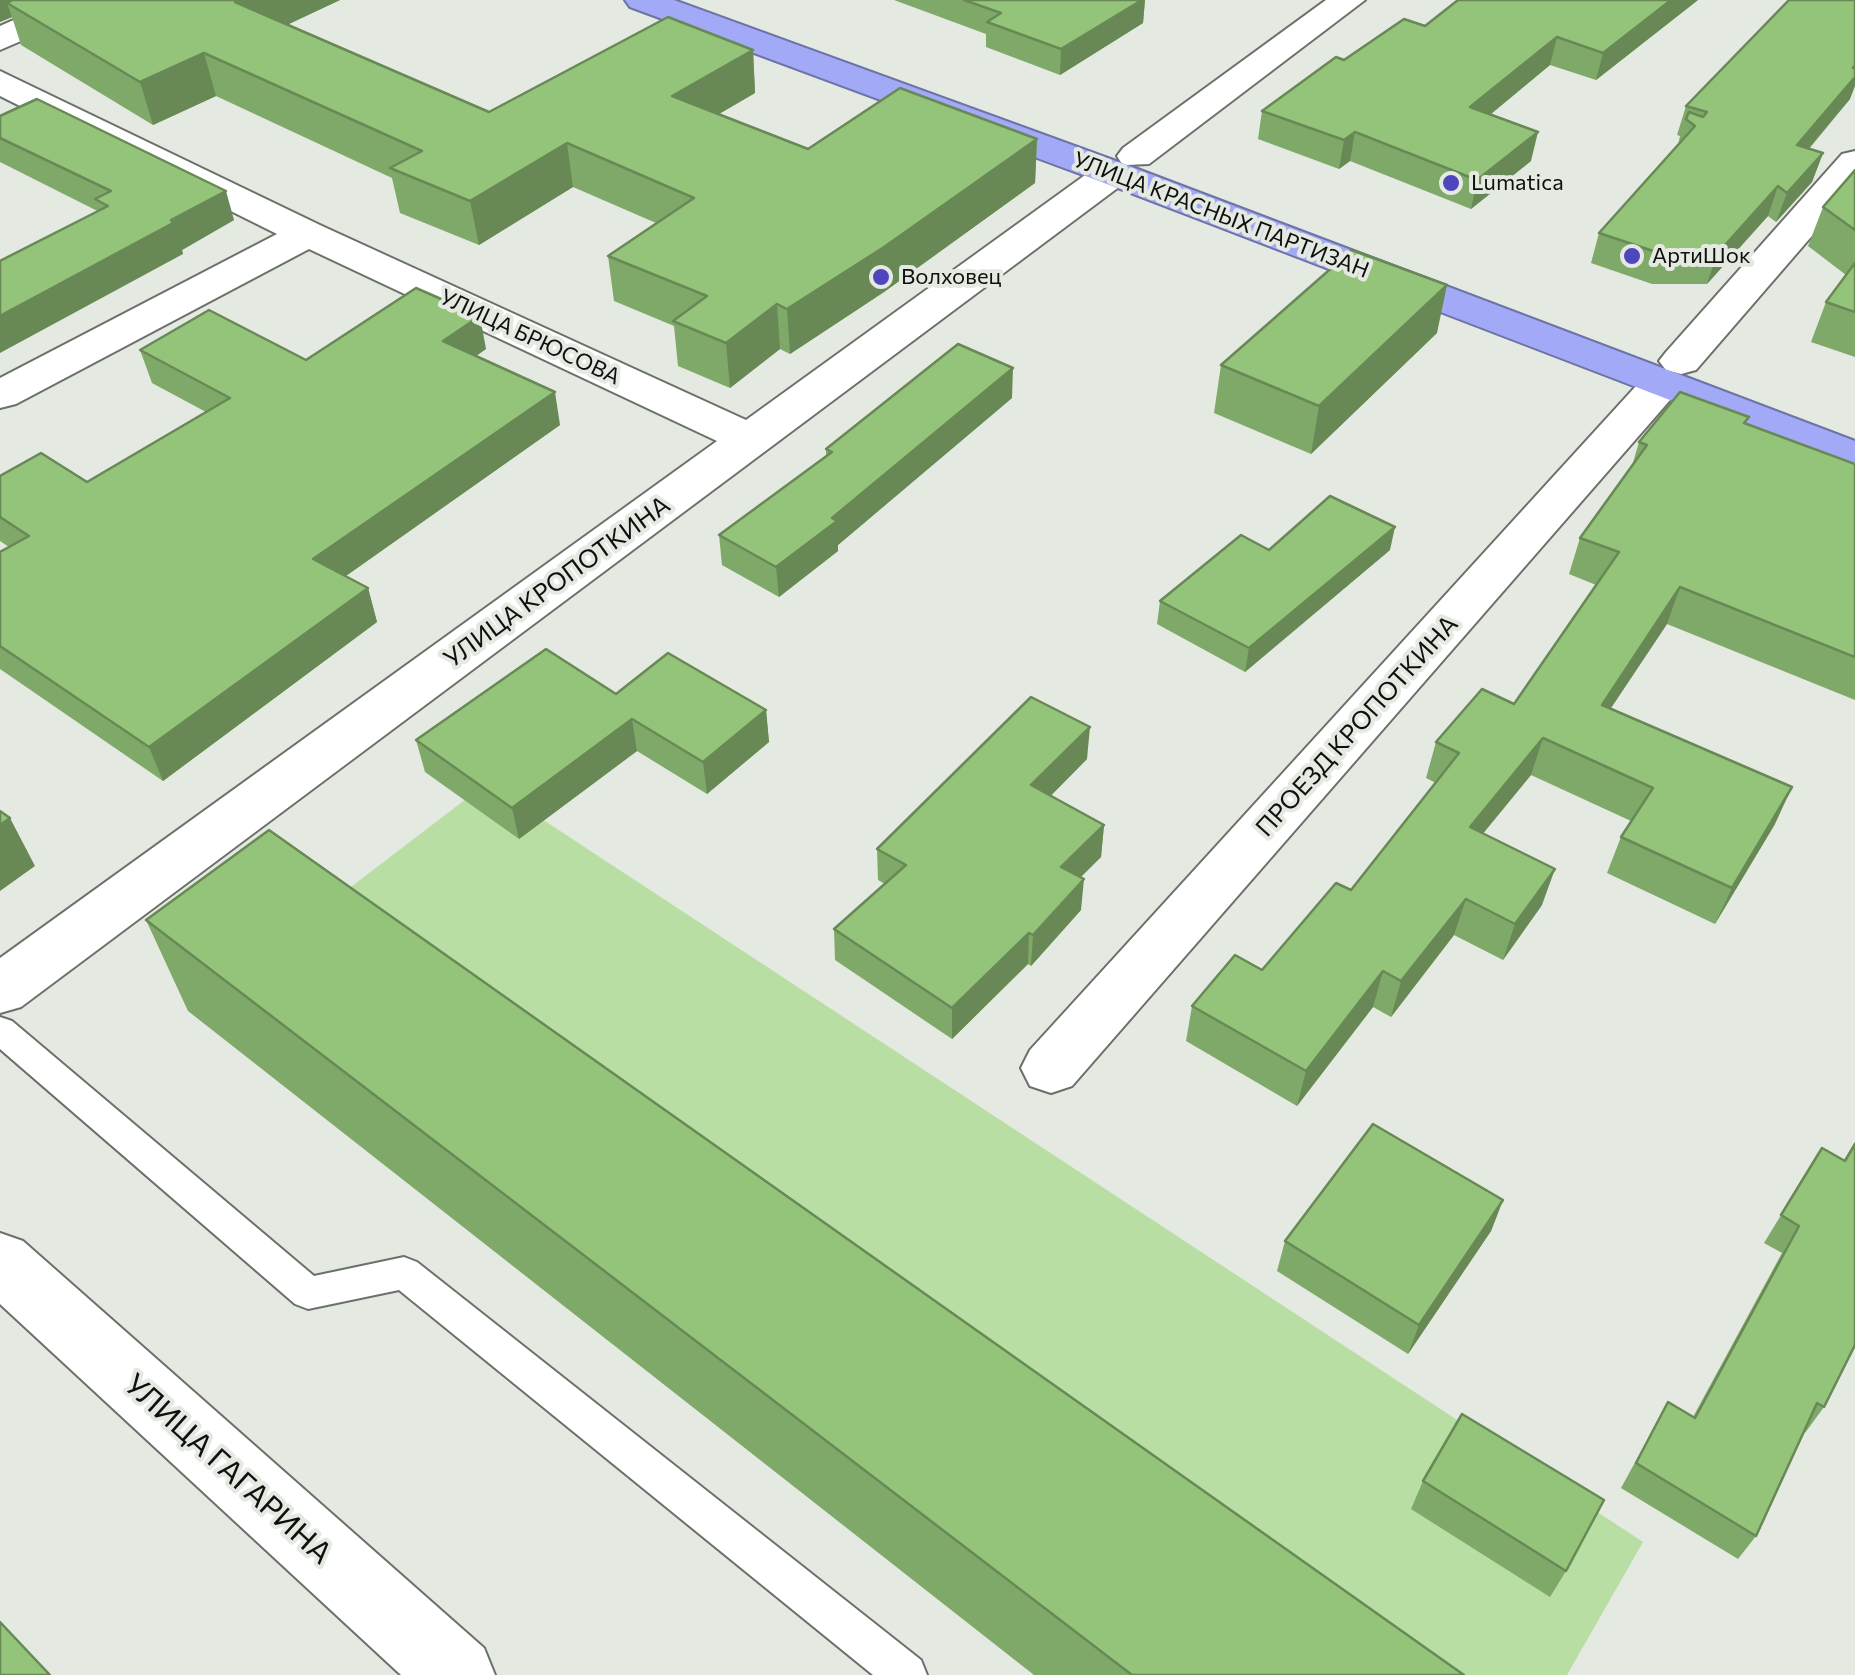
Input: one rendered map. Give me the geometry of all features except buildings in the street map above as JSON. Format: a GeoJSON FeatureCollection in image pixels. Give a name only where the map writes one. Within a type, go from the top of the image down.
{"type":"FeatureCollection","features":[{"type":"Feature","properties":{"kind":"highway","name":"УЛИЦА КРАСНЫХ ПАРТИЗАН"},"geometry":{"type":"LineString","coordinates":[[642,0],[1124,165]]}},
{"type":"Feature","properties":{"kind":"highway","name":"УЛИЦА КРАСНЫХ ПАРТИЗАН"},"geometry":{"type":"LineString","coordinates":[[717,0],[1124,165],[1672,372],[1855,457]]}},
{"type":"Feature","properties":{"kind":"highway","name":"УЛИЦА КРАСНЫХ ПАРТИЗАН"},"geometry":{"type":"LineString","coordinates":[[1672,372],[1855,426]]}},
{"type":"Feature","properties":{"kind":"street"},"geometry":{"type":"LineString","coordinates":[[0,39],[88,0]]}},
{"type":"Feature","properties":{"kind":"street","name":"УЛИЦА КРОПОТКИНА"},"geometry":{"type":"LineString","coordinates":[[0,990],[1348,0]]}},
{"type":"Feature","properties":{"kind":"street","name":"УЛИЦА БРЮСОВА"},"geometry":{"type":"LineString","coordinates":[[0,82],[308,234],[752,440]]}},
{"type":"Feature","properties":{"kind":"street","name":"ПРОЕЗД КРОПОТКИНА"},"geometry":{"type":"LineString","coordinates":[[1051,1068],[1855,162]]}},
{"type":"Feature","properties":{"kind":"street"},"geometry":{"type":"LineString","coordinates":[[0,395],[308,234]]}},
{"type":"Feature","properties":{"kind":"street","name":"УЛИЦА ГАГАРИНА"},"geometry":{"type":"LineString","coordinates":[[0,1262],[449,1673]]}},
{"type":"Feature","properties":{"kind":"lane"},"geometry":{"type":"LineString","coordinates":[[0,1030],[308,1293],[404,1273],[906,1675]]}},
{"type":"Feature","properties":{"kind":"green space"},"geometry":{"type":"Polygon","coordinates":[[[487,783],[1643,1542],[1567,1675],[1380,1675],[326,906],[487,783]]]}},
{"type":"Feature","properties":{"kind":"place","name":"Lumatica"},"geometry":{"type":"Point","coordinates":[1451,183]}},
{"type":"Feature","properties":{"kind":"place","name":"АртиШок"},"geometry":{"type":"Point","coordinates":[1632,256]}},
{"type":"Feature","properties":{"kind":"place","name":"Волховец"},"geometry":{"type":"Point","coordinates":[881,277]}}]}
